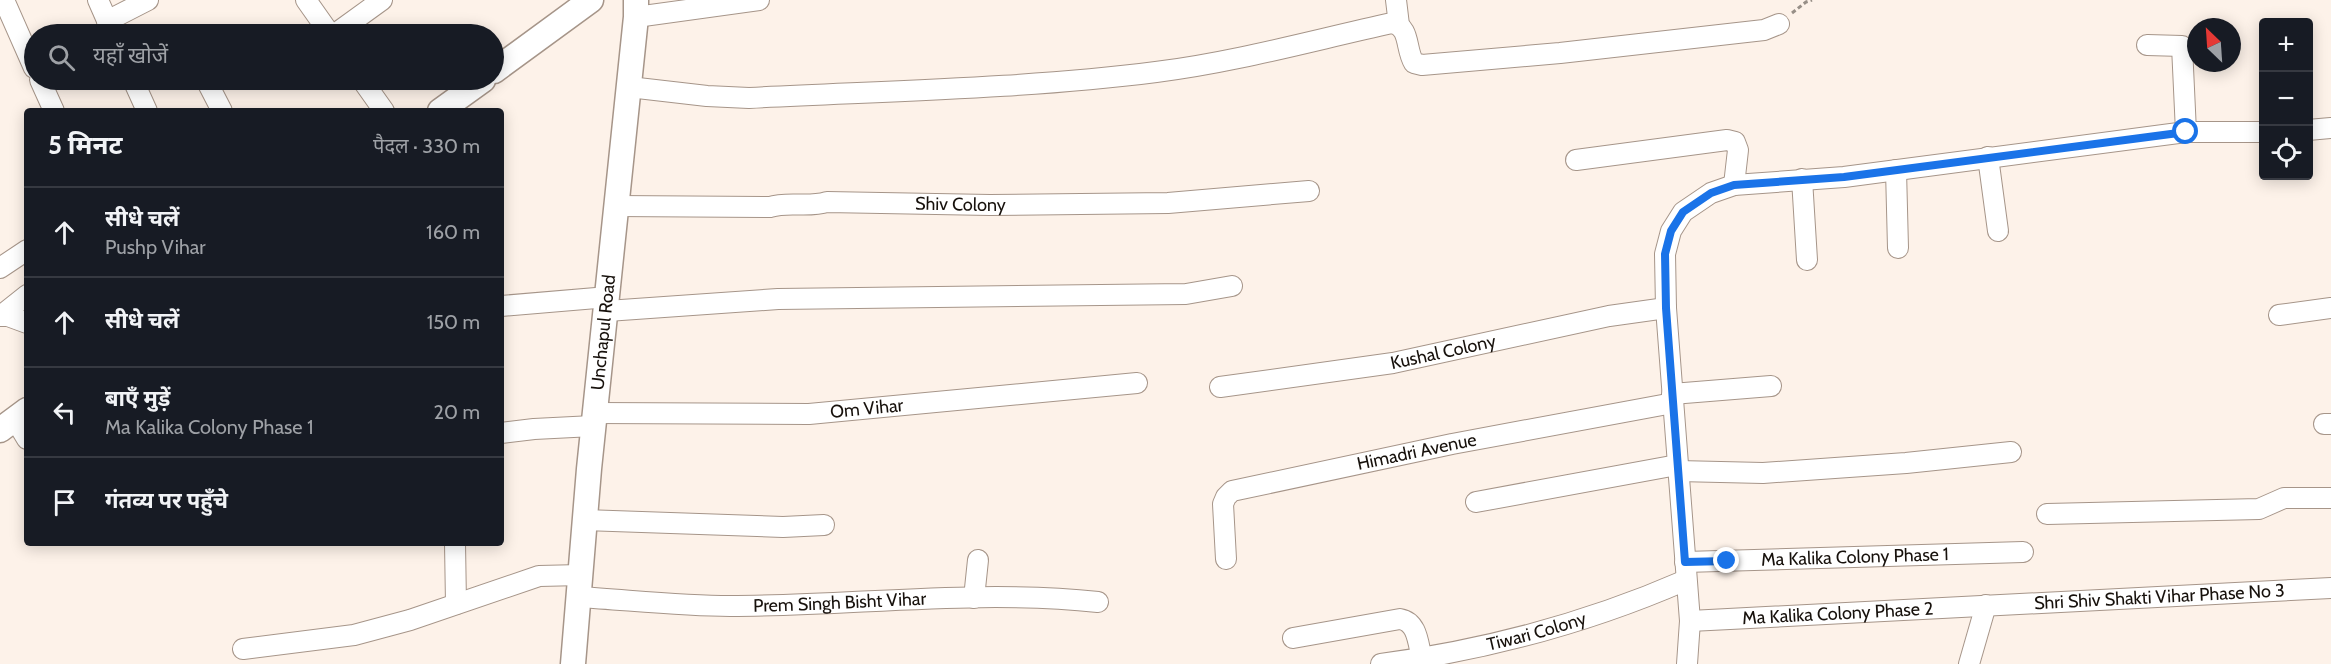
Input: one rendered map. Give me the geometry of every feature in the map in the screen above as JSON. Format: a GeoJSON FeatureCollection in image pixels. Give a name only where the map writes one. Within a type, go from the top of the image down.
{"type":"FeatureCollection","features":[{"type":"Feature","properties":{"kind":"street"},"geometry":{"type":"LineString","coordinates":[[4,0],[24,45]]}},
{"type":"Feature","properties":{"kind":"street"},"geometry":{"type":"LineString","coordinates":[[98,0],[108,24]]}},
{"type":"Feature","properties":{"kind":"street"},"geometry":{"type":"LineString","coordinates":[[115,24],[148,0]]}},
{"type":"Feature","properties":{"kind":"street"},"geometry":{"type":"LineString","coordinates":[[306,0],[323,24]]}},
{"type":"Feature","properties":{"kind":"street"},"geometry":{"type":"LineString","coordinates":[[349,24],[382,0]]}},
{"type":"Feature","properties":{"kind":"street"},"geometry":{"type":"LineString","coordinates":[[504,65],[591,0]]}},
{"type":"Feature","properties":{"kind":"street"},"geometry":{"type":"LineString","coordinates":[[639,5],[759,0]]}},
{"type":"Feature","properties":{"kind":"street"},"geometry":{"type":"LineString","coordinates":[[1396,0],[1399,24]]}},
{"type":"Feature","properties":{"kind":"street","name":"Unchapul Road"},"geometry":{"type":"LineString","coordinates":[[573,664],[615,206],[639,5]]}},
{"type":"Feature","properties":{"kind":"street"},"geometry":{"type":"LineString","coordinates":[[629,87],[748,98],[1083,81],[1159,72],[1223,60],[1392,23],[1399,24],[1404,29],[1411,58],[1414,63],[1422,65],[1560,53],[1764,30],[1779,24]]}},
{"type":"Feature","properties":{"kind":"street"},"geometry":{"type":"LineString","coordinates":[[2147,45],[2181,46],[2186,132]]}},
{"type":"Feature","properties":{"kind":"street"},"geometry":{"type":"LineString","coordinates":[[45,90],[53,108]]}},
{"type":"Feature","properties":{"kind":"street"},"geometry":{"type":"LineString","coordinates":[[138,90],[146,108]]}},
{"type":"Feature","properties":{"kind":"street"},"geometry":{"type":"LineString","coordinates":[[211,90],[220,108]]}},
{"type":"Feature","properties":{"kind":"street"},"geometry":{"type":"LineString","coordinates":[[369,90],[382,108]]}},
{"type":"Feature","properties":{"kind":"street"},"geometry":{"type":"LineString","coordinates":[[444,108],[469,90]]}},
{"type":"Feature","properties":{"kind":"street"},"geometry":{"type":"LineString","coordinates":[[2313,130],[2331,128]]}},
{"type":"Feature","properties":{"kind":"street"},"geometry":{"type":"LineString","coordinates":[[1688,664],[1690,621],[1672,398],[1665,254],[1671,231],[1683,212],[1711,193],[1734,185],[1844,177],[2186,132],[2259,132]]}},
{"type":"Feature","properties":{"kind":"street"},"geometry":{"type":"LineString","coordinates":[[1576,160],[1727,140],[1735,142],[1738,150],[1734,185]]}},
{"type":"Feature","properties":{"kind":"street"},"geometry":{"type":"LineString","coordinates":[[1988,157],[1998,231]]}},
{"type":"Feature","properties":{"kind":"street"},"geometry":{"type":"LineString","coordinates":[[1896,170],[1898,248]]}},
{"type":"Feature","properties":{"kind":"street"},"geometry":{"type":"LineString","coordinates":[[1802,179],[1807,260]]}},
{"type":"Feature","properties":{"kind":"street","name":"Shiv Colony"},"geometry":{"type":"LineString","coordinates":[[615,206],[770,207],[779,204],[816,205],[827,202],[990,205],[1168,203],[1309,191]]}},
{"type":"Feature","properties":{"kind":"street"},"geometry":{"type":"LineString","coordinates":[[0,268],[24,252]]}},
{"type":"Feature","properties":{"kind":"street"},"geometry":{"type":"LineString","coordinates":[[504,306],[778,299],[1186,294],[1232,286]]}},
{"type":"Feature","properties":{"kind":"street"},"geometry":{"type":"LineString","coordinates":[[1,315],[24,297]]}},
{"type":"Feature","properties":{"kind":"street","name":"Kushal Colony"},"geometry":{"type":"LineString","coordinates":[[1220,387],[1393,363],[1460,351],[1609,316],[1666,308]]}},
{"type":"Feature","properties":{"kind":"street"},"geometry":{"type":"LineString","coordinates":[[2279,315],[2331,308]]}},
{"type":"Feature","properties":{"kind":"street"},"geometry":{"type":"LineString","coordinates":[[1,315],[24,322]]}},
{"type":"Feature","properties":{"kind":"street","name":"Om Vihar"},"geometry":{"type":"LineString","coordinates":[[504,433],[594,420],[809,414],[1137,383]]}},
{"type":"Feature","properties":{"kind":"street","name":"Himadri Avenue"},"geometry":{"type":"LineString","coordinates":[[1226,560],[1223,504],[1232,491],[1672,398],[1771,386]]}},
{"type":"Feature","properties":{"kind":"street"},"geometry":{"type":"LineString","coordinates":[[1476,501],[1678,468],[1763,472],[1906,463],[2011,452]]}},
{"type":"Feature","properties":{"kind":"street"},"geometry":{"type":"LineString","coordinates":[[2047,514],[2259,509],[2284,498],[2331,498]]}},
{"type":"Feature","properties":{"kind":"street"},"geometry":{"type":"LineString","coordinates":[[585,520],[783,527],[824,525]]}},
{"type":"Feature","properties":{"kind":"street"},"geometry":{"type":"LineString","coordinates":[[455,546],[456,604]]}},
{"type":"Feature","properties":{"kind":"street","name":"Ma Kalika Colony Phase 1"},"geometry":{"type":"LineString","coordinates":[[1686,571],[2023,552]]}},
{"type":"Feature","properties":{"kind":"street"},"geometry":{"type":"LineString","coordinates":[[974,598],[978,560]]}},
{"type":"Feature","properties":{"kind":"street","name":"Tiwari Colony"},"geometry":{"type":"LineString","coordinates":[[1381,664],[1422,659],[1560,626],[1633,603],[1686,571]]}},
{"type":"Feature","properties":{"kind":"street","name":"Prem Singh Bisht Vihar"},"geometry":{"type":"LineString","coordinates":[[243,649],[354,635],[410,620],[539,576],[580,586],[729,606],[1051,597],[1098,602]]}},
{"type":"Feature","properties":{"kind":"street","name":"Shri Shiv Shakti Vihar Phase No 3"},"geometry":{"type":"LineString","coordinates":[[1986,605],[2331,588]]}},
{"type":"Feature","properties":{"kind":"street"},"geometry":{"type":"LineString","coordinates":[[1969,664],[1986,605]]}},
{"type":"Feature","properties":{"kind":"street","name":"Ma Kalika Colony Phase 2"},"geometry":{"type":"LineString","coordinates":[[1690,621],[1986,605]]}},
{"type":"Feature","properties":{"kind":"street"},"geometry":{"type":"LineString","coordinates":[[1293,638],[1400,619],[1407,620],[1413,625],[1422,659]]}},
{"type":"Feature","properties":{"kind":"path"},"geometry":{"type":"LineString","coordinates":[[1779,24],[1806,2],[1812,0]]}},
{"type":"Feature","properties":{"kind":"route"},"geometry":{"type":"LineString","coordinates":[[1727,561],[1685,562],[1666,308],[1665,254],[1671,231],[1683,212],[1711,193],[1734,185],[1844,177],[2186,132]]}}]}
